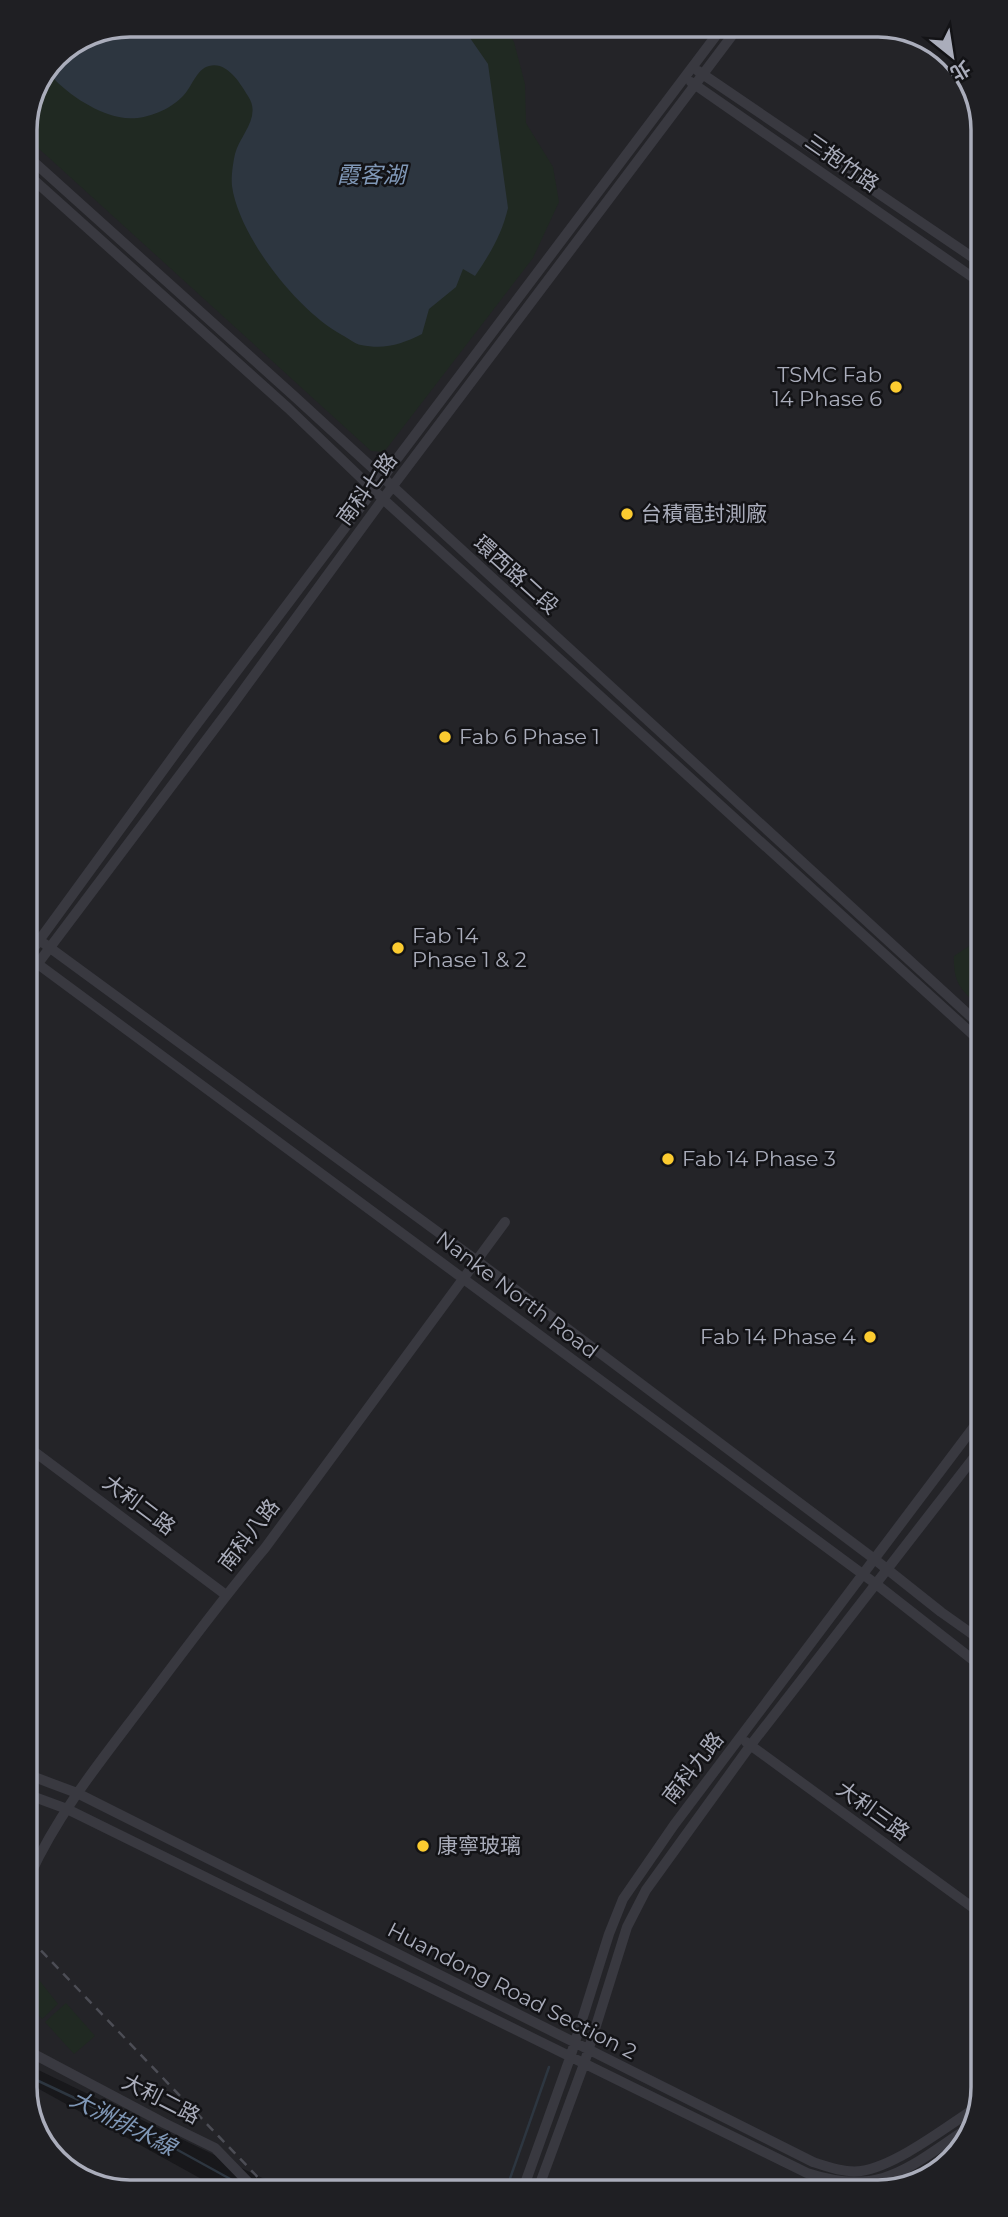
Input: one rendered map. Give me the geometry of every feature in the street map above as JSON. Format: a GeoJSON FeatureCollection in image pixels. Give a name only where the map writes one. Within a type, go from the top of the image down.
{"type":"FeatureCollection","features":[{"type":"Feature","properties":{"kind":"street","name":"南科七路"},"geometry":{"type":"LineString","coordinates":[[37,943],[373,490],[715,37]]}},
{"type":"Feature","properties":{"kind":"street","name":"南科七路"},"geometry":{"type":"LineString","coordinates":[[38,963],[731,37]]}},
{"type":"Feature","properties":{"kind":"street","name":"三抱竹路"},"geometry":{"type":"LineString","coordinates":[[693,67],[971,256]]}},
{"type":"Feature","properties":{"kind":"street","name":"三抱竹路"},"geometry":{"type":"LineString","coordinates":[[685,78],[971,276]]}},
{"type":"Feature","properties":{"kind":"street","name":"環西路二段"},"geometry":{"type":"LineString","coordinates":[[37,165],[971,1017]]}},
{"type":"Feature","properties":{"kind":"street"},"geometry":{"type":"LineString","coordinates":[[37,183],[288,408],[373,490]]}},
{"type":"Feature","properties":{"kind":"street","name":"環西路二段"},"geometry":{"type":"LineString","coordinates":[[373,490],[971,1032]]}},
{"type":"Feature","properties":{"kind":"street","name":"Nanke North Road"},"geometry":{"type":"LineString","coordinates":[[39,940],[476,1259],[971,1633]]}},
{"type":"Feature","properties":{"kind":"street","name":"Nanke North Road"},"geometry":{"type":"LineString","coordinates":[[38,963],[876,1584],[971,1658]]}},
{"type":"Feature","properties":{"kind":"street","name":"南科八路"},"geometry":{"type":"LineString","coordinates":[[37,1860],[47,1839],[77,1793],[226,1595],[265,1548],[476,1259],[506,1222]]}},
{"type":"Feature","properties":{"kind":"street","name":"南科九路"},"geometry":{"type":"LineString","coordinates":[[526,2180],[570,2058],[565,2040],[623,1899],[654,1851],[971,1430]]}},
{"type":"Feature","properties":{"kind":"street","name":"大利二路"},"geometry":{"type":"LineString","coordinates":[[37,1454],[226,1595]]}},
{"type":"Feature","properties":{"kind":"street","name":"南科九路"},"geometry":{"type":"LineString","coordinates":[[541,2180],[584,2064],[627,1927],[646,1890],[750,1746],[971,1461]]}},
{"type":"Feature","properties":{"kind":"street","name":"大利三路"},"geometry":{"type":"LineString","coordinates":[[740,1738],[971,1906]]}},
{"type":"Feature","properties":{"kind":"street","name":"Huandong Road Section 2"},"geometry":{"type":"LineString","coordinates":[[37,1779],[77,1793],[813,2162],[834,2169],[859,2172],[882,2166],[967,2113]]}},
{"type":"Feature","properties":{"kind":"street","name":"Huandong Road Section 2"},"geometry":{"type":"LineString","coordinates":[[37,1798],[67,1810],[807,2174],[825,2180]]}},
{"type":"Feature","properties":{"kind":"street","name":"大利二路"},"geometry":{"type":"LineString","coordinates":[[37,2056],[215,2148],[246,2180]]}},
{"type":"Feature","properties":{"kind":"street","name":"Huandong Road Section 2"},"geometry":{"type":"LineString","coordinates":[[880,2180],[891,2177],[958,2135]]}},
{"type":"Feature","properties":{"kind":"shaded area"},"geometry":{"type":"Polygon","coordinates":[[[130,37],[884,37],[917,45],[917,91],[963,91],[971,130],[971,2087],[962,2128],[944,2153],[925,2168],[908,2175],[878,2180],[267,2180],[37,2069],[37,124],[46,89],[56,73],[83,49],[100,42],[130,37]]]}},
{"type":"Feature","properties":{"kind":"shaded area"},"geometry":{"type":"Polygon","coordinates":[[[130,37],[511,37],[525,84],[526,123],[553,167],[559,202],[533,258],[384,452],[371,451],[37,147],[37,124],[46,89],[56,73],[83,49],[100,42],[130,37]]]}},
{"type":"Feature","properties":{"kind":"shaded area"},"geometry":{"type":"Polygon","coordinates":[[[971,945],[971,999],[957,980],[954,956],[971,945]]]}},
{"type":"Feature","properties":{"kind":"shaded area"},"geometry":{"type":"Polygon","coordinates":[[[37,1977],[58,2004],[42,2019],[37,2013],[37,1977]]]}},
{"type":"Feature","properties":{"kind":"shaded area"},"geometry":{"type":"Polygon","coordinates":[[[66,2003],[95,2036],[74,2054],[45,2022],[66,2003]]]}},
{"type":"Feature","properties":{"kind":"shaded area"},"geometry":{"type":"Polygon","coordinates":[[[37,2088],[203,2180],[124,2180],[83,2168],[64,2153],[46,2128],[37,2088]]]}},
{"type":"Feature","properties":{"kind":"water","name":"霞客湖"},"geometry":{"type":"Polygon","coordinates":[[[469,37],[488,64],[508,208],[486,260],[475,276],[463,269],[456,287],[429,309],[422,334],[386,346],[361,345],[325,324],[307,309],[273,271],[246,227],[237,206],[232,174],[235,154],[249,126],[253,111],[248,96],[232,74],[222,67],[209,66],[197,75],[185,93],[169,107],[136,118],[109,114],[90,106],[53,78],[69,60],[83,49],[118,38],[469,37]]]}},
{"type":"Feature","properties":{"kind":"waterway"},"geometry":{"type":"LineString","coordinates":[[509,2180],[549,2067]]}},
{"type":"Feature","properties":{"kind":"waterway","name":"大洲排水線"},"geometry":{"type":"LineString","coordinates":[[37,2080],[136,2127],[232,2180]]}},
{"type":"Feature","properties":{"kind":"railway"},"geometry":{"type":"LineString","coordinates":[[37,1946],[260,2180]]}},
{"type":"Feature","properties":{"kind":"place","name":"TSMC Fab 14 Phase 6"},"geometry":{"type":"Point","coordinates":[896,387]}},
{"type":"Feature","properties":{"kind":"place","name":"台積電封測廠"},"geometry":{"type":"Point","coordinates":[627,514]}},
{"type":"Feature","properties":{"kind":"place","name":"Fab 6 Phase 1"},"geometry":{"type":"Point","coordinates":[445,737]}},
{"type":"Feature","properties":{"kind":"place","name":"Fab 14 Phase 1 & 2"},"geometry":{"type":"Point","coordinates":[398,948]}},
{"type":"Feature","properties":{"kind":"place","name":"Fab 14 Phase 3"},"geometry":{"type":"Point","coordinates":[668,1159]}},
{"type":"Feature","properties":{"kind":"place","name":"Fab 14 Phase 4"},"geometry":{"type":"Point","coordinates":[870,1337]}},
{"type":"Feature","properties":{"kind":"place","name":"康寧玻璃"},"geometry":{"type":"Point","coordinates":[423,1846]}}]}
